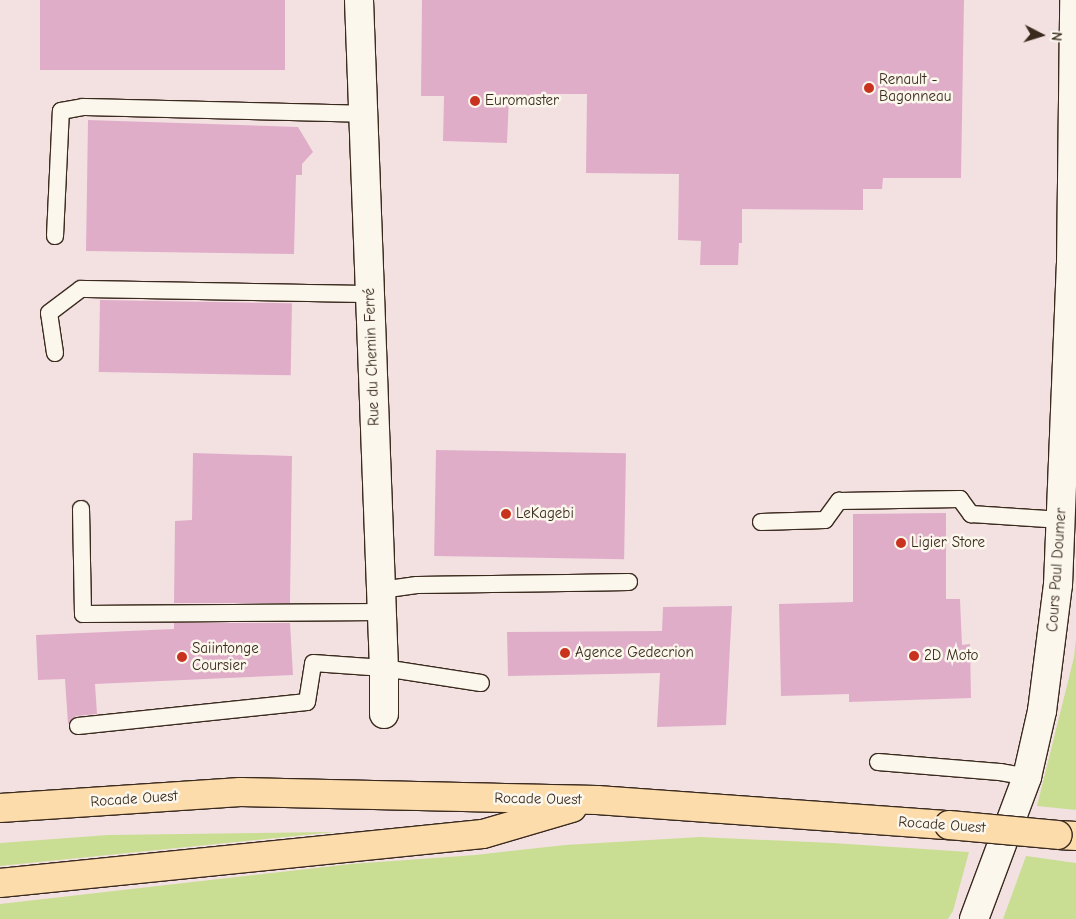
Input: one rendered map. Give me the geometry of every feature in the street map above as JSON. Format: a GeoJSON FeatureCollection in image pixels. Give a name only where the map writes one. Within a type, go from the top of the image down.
{"type":"FeatureCollection","features":[{"type":"Feature","properties":{"kind":"main road","name":"Rocade Ouest"},"geometry":{"type":"LineString","coordinates":[[0,808],[240,792],[597,800],[949,825],[1067,836]]}},
{"type":"Feature","properties":{"kind":"main road"},"geometry":{"type":"LineString","coordinates":[[0,883],[483,834],[597,800]]}},
{"type":"Feature","properties":{"kind":"street","name":"Rue du Chemin Ferré"},"geometry":{"type":"LineString","coordinates":[[359,0],[382,601],[384,714]]}},
{"type":"Feature","properties":{"kind":"street","name":"Cours Paul Doumer"},"geometry":{"type":"LineString","coordinates":[[974,919],[1026,777],[1042,711],[1058,585],[1069,521],[1073,265],[1074,0]]}},
{"type":"Feature","properties":{"kind":"lane"},"geometry":{"type":"LineString","coordinates":[[56,236],[61,111],[84,107],[364,114]]}},
{"type":"Feature","properties":{"kind":"lane"},"geometry":{"type":"LineString","coordinates":[[55,353],[49,313],[81,289],[370,294]]}},
{"type":"Feature","properties":{"kind":"lane"},"geometry":{"type":"LineString","coordinates":[[761,522],[825,520],[839,501],[951,499],[960,499],[971,514],[1069,521]]}},
{"type":"Feature","properties":{"kind":"lane"},"geometry":{"type":"LineString","coordinates":[[81,509],[83,614],[382,601],[417,585],[628,582]]}},
{"type":"Feature","properties":{"kind":"lane"},"geometry":{"type":"LineString","coordinates":[[78,726],[307,702],[314,662],[384,668],[481,682]]}},
{"type":"Feature","properties":{"kind":"lane"},"geometry":{"type":"LineString","coordinates":[[878,762],[1000,772],[1026,777]]}},
{"type":"Feature","properties":{"kind":"green space"},"geometry":{"type":"Polygon","coordinates":[[[1076,638],[1076,810],[1037,806],[1074,657],[1076,638]]]}},
{"type":"Feature","properties":{"kind":"green space"},"geometry":{"type":"Polygon","coordinates":[[[335,832],[0,866],[0,843],[108,835],[335,832]]]}},
{"type":"Feature","properties":{"kind":"green space"},"geometry":{"type":"Polygon","coordinates":[[[700,837],[969,852],[953,911],[948,919],[0,919],[0,904],[351,864],[475,855],[565,845],[700,837]]]}},
{"type":"Feature","properties":{"kind":"green space"},"geometry":{"type":"Polygon","coordinates":[[[1026,856],[1076,863],[1076,919],[1003,919],[1026,856]]]}},
{"type":"Feature","properties":{"kind":"building"},"geometry":{"type":"Polygon","coordinates":[[[40,0],[285,0],[285,70],[40,70],[40,0]]]}},
{"type":"Feature","properties":{"kind":"building"},"geometry":{"type":"Polygon","coordinates":[[[422,0],[964,0],[961,178],[883,178],[882,189],[863,189],[863,210],[742,209],[742,243],[739,243],[738,265],[700,265],[701,241],[678,240],[679,174],[586,173],[587,94],[534,94],[534,98],[509,97],[507,143],[443,141],[444,96],[421,96],[422,0]]]}},
{"type":"Feature","properties":{"kind":"building"},"geometry":{"type":"Polygon","coordinates":[[[88,120],[298,127],[313,152],[302,164],[302,175],[296,175],[294,254],[86,251],[88,120]]]}},
{"type":"Feature","properties":{"kind":"building"},"geometry":{"type":"Polygon","coordinates":[[[100,300],[292,303],[291,375],[99,372],[100,300]]]}},
{"type":"Feature","properties":{"kind":"building"},"geometry":{"type":"Polygon","coordinates":[[[436,450],[626,453],[624,559],[434,556],[436,450]]]}},
{"type":"Feature","properties":{"kind":"building"},"geometry":{"type":"Polygon","coordinates":[[[193,453],[292,456],[290,603],[174,603],[175,521],[192,520],[193,453]]]}},
{"type":"Feature","properties":{"kind":"building"},"geometry":{"type":"Polygon","coordinates":[[[946,513],[946,599],[960,599],[962,645],[970,644],[971,698],[849,702],[849,694],[781,696],[779,604],[853,602],[853,514],[946,513]]]}},
{"type":"Feature","properties":{"kind":"building"},"geometry":{"type":"Polygon","coordinates":[[[732,606],[726,725],[657,727],[660,673],[508,676],[507,632],[662,631],[663,607],[732,606]]]}},
{"type":"Feature","properties":{"kind":"building"},"geometry":{"type":"Polygon","coordinates":[[[174,623],[290,623],[293,675],[95,684],[97,714],[76,716],[68,724],[65,679],[38,680],[36,635],[174,629],[174,623]]]}},
{"type":"Feature","properties":{"kind":"place","name":"Renault - Bagonneau"},"geometry":{"type":"Point","coordinates":[869,88]}},
{"type":"Feature","properties":{"kind":"place","name":"Euromaster"},"geometry":{"type":"Point","coordinates":[475,101]}},
{"type":"Feature","properties":{"kind":"place","name":"LeKagebi"},"geometry":{"type":"Point","coordinates":[506,514]}},
{"type":"Feature","properties":{"kind":"place","name":"Ligier Store"},"geometry":{"type":"Point","coordinates":[901,543]}},
{"type":"Feature","properties":{"kind":"place","name":"Agence Gedecrion"},"geometry":{"type":"Point","coordinates":[565,653]}},
{"type":"Feature","properties":{"kind":"place","name":"2D Moto"},"geometry":{"type":"Point","coordinates":[914,656]}},
{"type":"Feature","properties":{"kind":"place","name":"Saiintonge Coursier"},"geometry":{"type":"Point","coordinates":[182,657]}}]}
